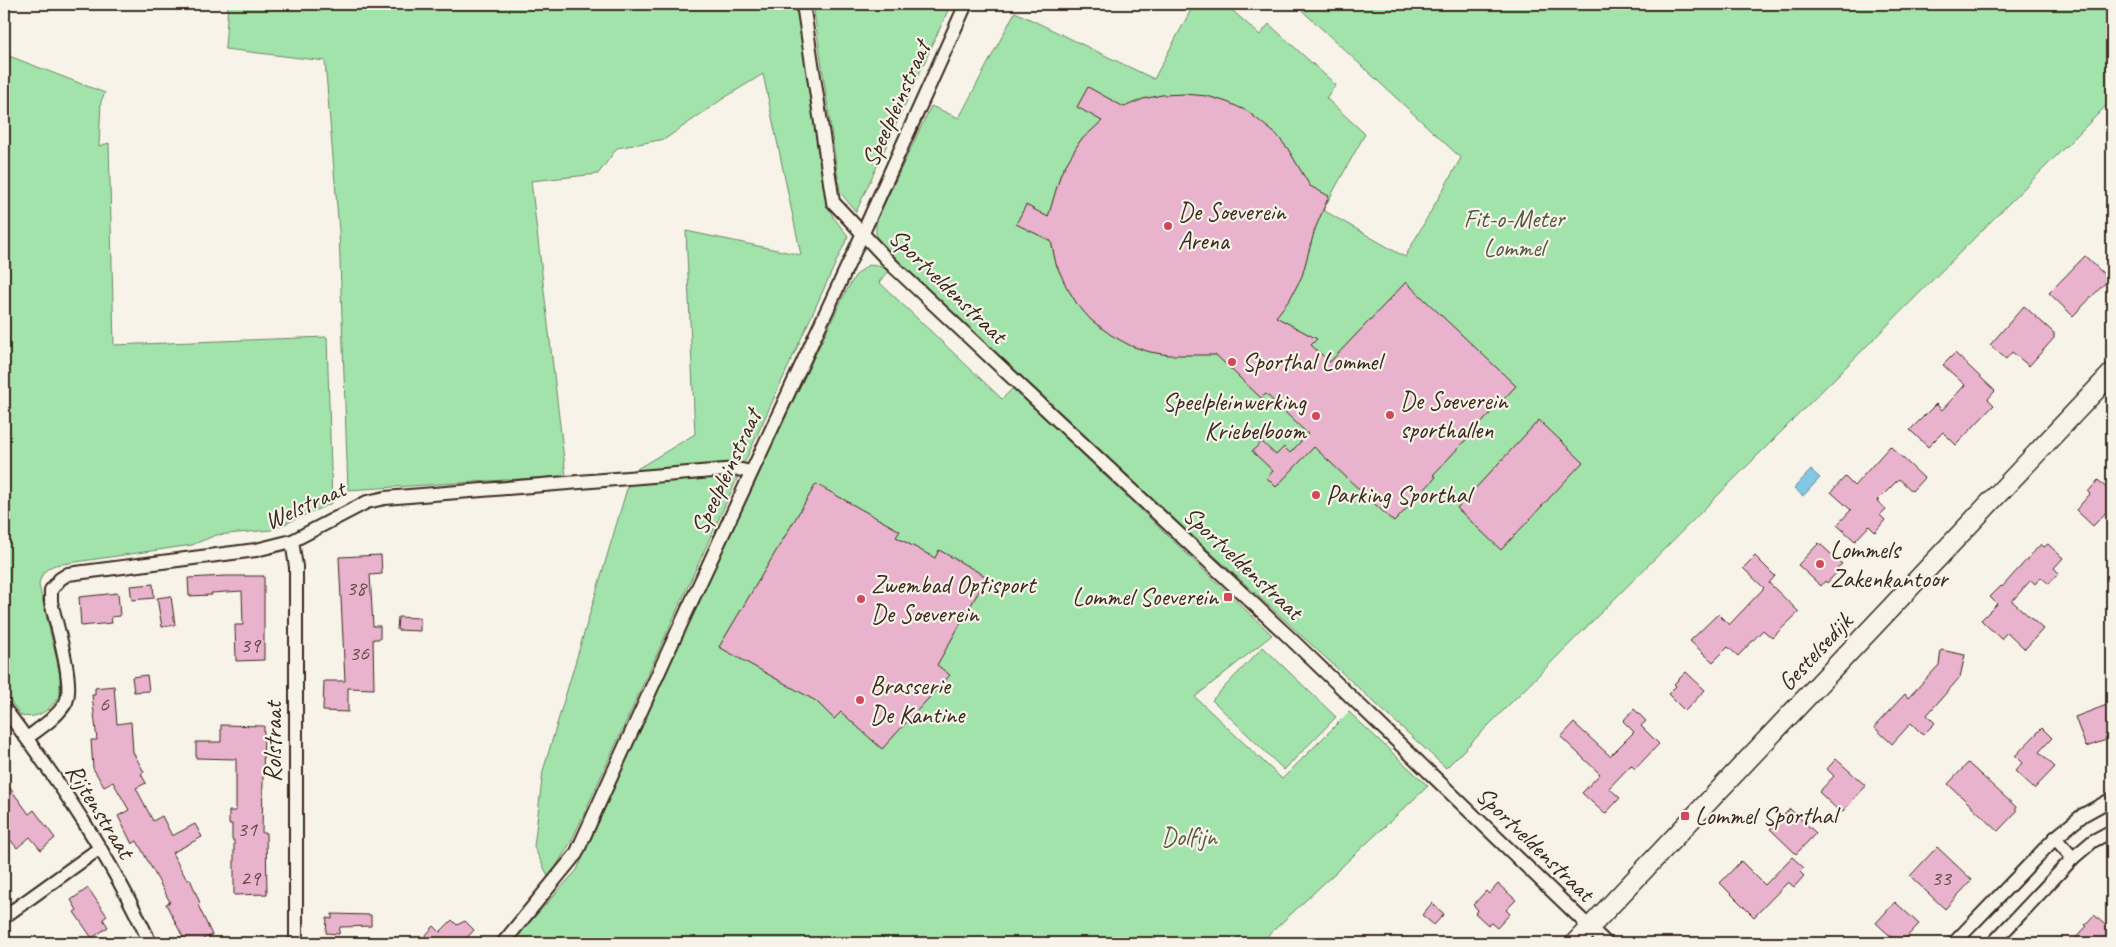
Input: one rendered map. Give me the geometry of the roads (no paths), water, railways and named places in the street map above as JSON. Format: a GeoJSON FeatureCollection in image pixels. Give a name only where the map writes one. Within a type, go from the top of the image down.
{"type":"FeatureCollection","features":[{"type":"Feature","properties":{"kind":"main road","name":"Gestelsedijk"},"geometry":{"type":"LineString","coordinates":[[1575,943],[2112,373]]}},
{"type":"Feature","properties":{"kind":"street","name":"Sportveldenstraat"},"geometry":{"type":"LineString","coordinates":[[803,4],[833,202],[862,235],[900,273],[1297,645],[1606,943]]}},
{"type":"Feature","properties":{"kind":"street","name":"Speelpleinstraat"},"geometry":{"type":"LineString","coordinates":[[503,943],[576,854],[862,235],[966,4]]}},
{"type":"Feature","properties":{"kind":"street","name":"Welstraat"},"geometry":{"type":"LineString","coordinates":[[27,738],[50,721],[66,703],[68,693],[67,672],[50,602],[51,590],[60,579],[68,574],[256,550],[292,541],[367,502],[385,498],[737,469],[751,472]]}},
{"type":"Feature","properties":{"kind":"street","name":"Rolstraat"},"geometry":{"type":"LineString","coordinates":[[292,541],[296,567],[296,943]]}},
{"type":"Feature","properties":{"kind":"street","name":"Rijtenstraat"},"geometry":{"type":"LineString","coordinates":[[4,708],[27,738],[100,848],[150,943]]}},
{"type":"Feature","properties":{"kind":"street"},"geometry":{"type":"LineString","coordinates":[[1954,943],[2055,838],[2083,815],[2112,799]]}},
{"type":"Feature","properties":{"kind":"street"},"geometry":{"type":"LineString","coordinates":[[1993,943],[2073,858],[2093,841],[2112,831]]}},
{"type":"Feature","properties":{"kind":"street"},"geometry":{"type":"LineString","coordinates":[[2055,838],[2073,858]]}},
{"type":"Feature","properties":{"kind":"street"},"geometry":{"type":"LineString","coordinates":[[4,917],[100,848]]}},
{"type":"Feature","properties":{"kind":"water"},"geometry":{"type":"Polygon","coordinates":[[[1811,470],[1820,478],[1803,496],[1794,488],[1811,470]]]}},
{"type":"Feature","properties":{"kind":"place","name":"De Soeverein Arena"},"geometry":{"type":"Point","coordinates":[1168,226]}},
{"type":"Feature","properties":{"kind":"place","name":"Sporthal Lommel"},"geometry":{"type":"Point","coordinates":[1232,362]}},
{"type":"Feature","properties":{"kind":"place","name":"De Soeverein sporthallen"},"geometry":{"type":"Point","coordinates":[1390,415]}},
{"type":"Feature","properties":{"kind":"place","name":"Speelpleinwerking Kriebelboom"},"geometry":{"type":"Point","coordinates":[1316,416]}},
{"type":"Feature","properties":{"kind":"place","name":"Parking Sporthal"},"geometry":{"type":"Point","coordinates":[1316,495]}},
{"type":"Feature","properties":{"kind":"place","name":"Lommels Zakenkantoor"},"geometry":{"type":"Point","coordinates":[1820,564]}},
{"type":"Feature","properties":{"kind":"place","name":"Lommel Soeverein"},"geometry":{"type":"Point","coordinates":[1228,597]}},
{"type":"Feature","properties":{"kind":"place","name":"Zwembad Optisport De Soeverein"},"geometry":{"type":"Point","coordinates":[861,599]}},
{"type":"Feature","properties":{"kind":"place","name":"Brasserie De Kantine"},"geometry":{"type":"Point","coordinates":[860,700]}},
{"type":"Feature","properties":{"kind":"place","name":"Lommel Sporthal"},"geometry":{"type":"Point","coordinates":[1685,816]}},
{"type":"Feature","properties":{"kind":"park label","name":"Fit-o-Meter Lommel"},"geometry":{"type":"Point","coordinates":[1514,234]}},
{"type":"Feature","properties":{"kind":"park label","name":"Dolfijn"},"geometry":{"type":"Point","coordinates":[1189,837]}}]}
